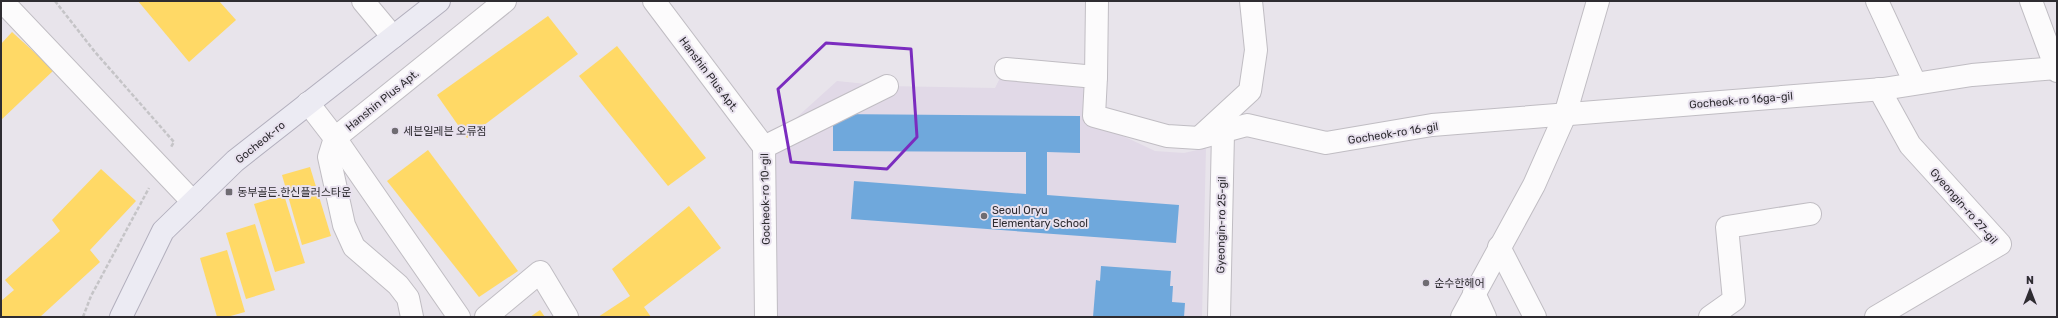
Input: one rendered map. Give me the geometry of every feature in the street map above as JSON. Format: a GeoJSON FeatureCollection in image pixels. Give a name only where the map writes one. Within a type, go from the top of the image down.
{"type":"FeatureCollection","features":[{"type":"Feature","properties":{"kind":"main road","name":"Gocheok-ro"},"geometry":{"type":"LineString","coordinates":[[121,317],[163,231],[235,161],[439,1]]}},
{"type":"Feature","properties":{"kind":"street"},"geometry":{"type":"LineString","coordinates":[[2,1],[193,202]]}},
{"type":"Feature","properties":{"kind":"street"},"geometry":{"type":"LineString","coordinates":[[364,1],[393,37]]}},
{"type":"Feature","properties":{"kind":"street","name":"Hanshin Plus Apt."},"geometry":{"type":"LineString","coordinates":[[459,317],[335,138],[505,1]]}},
{"type":"Feature","properties":{"kind":"street","name":"Hanshin Plus Apt."},"geometry":{"type":"LineString","coordinates":[[654,1],[764,147]]}},
{"type":"Feature","properties":{"kind":"street"},"geometry":{"type":"LineString","coordinates":[[1006,69],[1096,77],[1097,1]]}},
{"type":"Feature","properties":{"kind":"street"},"geometry":{"type":"LineString","coordinates":[[1199,138],[1250,91],[1256,50],[1251,1]]}},
{"type":"Feature","properties":{"kind":"street"},"geometry":{"type":"LineString","coordinates":[[1462,317],[1534,185],[1566,115],[1598,1]]}},
{"type":"Feature","properties":{"kind":"street"},"geometry":{"type":"LineString","coordinates":[[1877,1],[1915,83]]}},
{"type":"Feature","properties":{"kind":"street"},"geometry":{"type":"LineString","coordinates":[[2031,1],[2057,69]]}},
{"type":"Feature","properties":{"kind":"street","name":"Gocheok-ro 16ga-gil"},"geometry":{"type":"LineString","coordinates":[[1566,115],[1879,89],[1972,75],[2057,69]]}},
{"type":"Feature","properties":{"kind":"street","name":"Gocheok-ro 16-gil"},"geometry":{"type":"LineString","coordinates":[[1096,77],[1094,116],[1167,136],[1199,138],[1247,126],[1326,143],[1432,126],[1566,115]]}},
{"type":"Feature","properties":{"kind":"street","name":"Gocheok-ro 10-gil"},"geometry":{"type":"LineString","coordinates":[[766,317],[764,147],[888,86]]}},
{"type":"Feature","properties":{"kind":"street","name":"Gyeongin-ro 27-gil"},"geometry":{"type":"LineString","coordinates":[[1876,317],[2000,244],[1910,145],[1879,89]]}},
{"type":"Feature","properties":{"kind":"street"},"geometry":{"type":"LineString","coordinates":[[308,103],[335,138],[329,157],[344,225],[354,247],[398,286],[408,298],[412,317]]}},
{"type":"Feature","properties":{"kind":"street","name":"Gyeongin-ro 25-gil"},"geometry":{"type":"LineString","coordinates":[[1219,317],[1223,133]]}},
{"type":"Feature","properties":{"kind":"street"},"geometry":{"type":"LineString","coordinates":[[1710,317],[1734,300],[1727,227],[1810,214]]}},
{"type":"Feature","properties":{"kind":"street"},"geometry":{"type":"LineString","coordinates":[[1499,247],[1535,317]]}},
{"type":"Feature","properties":{"kind":"street"},"geometry":{"type":"LineString","coordinates":[[486,317],[540,272],[567,317]]}},
{"type":"Feature","properties":{"kind":"street"},"geometry":{"type":"LineString","coordinates":[[1474,293],[1485,317]]}},
{"type":"Feature","properties":{"kind":"highlighted area"},"geometry":{"type":"Polygon","coordinates":[[[826,43],[911,49],[917,137],[887,169],[791,162],[778,89],[826,43]]]}},
{"type":"Feature","properties":{"kind":"shaded area","name":"Seoul Oryu Elementary School"},"geometry":{"type":"Polygon","coordinates":[[[1002,74],[1086,80],[1089,120],[1155,151],[1184,153],[1206,148],[1202,317],[764,317],[764,147],[837,81],[887,86],[995,88],[1002,74]]]}},
{"type":"Feature","properties":{"kind":"building: 주거"},"geometry":{"type":"Polygon","coordinates":[[[138,1],[219,1],[236,20],[189,62],[138,1]]]}},
{"type":"Feature","properties":{"kind":"building: 주거"},"geometry":{"type":"Polygon","coordinates":[[[548,16],[578,54],[467,138],[437,95],[548,16]]]}},
{"type":"Feature","properties":{"kind":"building: 주거"},"geometry":{"type":"Polygon","coordinates":[[[12,32],[54,70],[1,120],[1,44],[12,32]]]}},
{"type":"Feature","properties":{"kind":"building: 주거"},"geometry":{"type":"Polygon","coordinates":[[[617,46],[706,158],[668,186],[579,76],[617,46]]]}},
{"type":"Feature","properties":{"kind":"building: 주거"},"geometry":{"type":"Polygon","coordinates":[[[428,150],[518,271],[479,297],[387,181],[428,150]]]}},
{"type":"Feature","properties":{"kind":"building: 주거"},"geometry":{"type":"Polygon","coordinates":[[[310,167],[331,236],[302,245],[282,175],[310,167]]]}},
{"type":"Feature","properties":{"kind":"building: 주거"},"geometry":{"type":"Polygon","coordinates":[[[101,169],[136,201],[90,250],[100,262],[40,317],[1,317],[1,301],[14,290],[5,280],[60,231],[52,220],[101,169]]]}},
{"type":"Feature","properties":{"kind":"building: 주거"},"geometry":{"type":"Polygon","coordinates":[[[284,195],[305,263],[275,272],[254,204],[284,195]]]}},
{"type":"Feature","properties":{"kind":"building: 주거"},"geometry":{"type":"Polygon","coordinates":[[[689,206],[721,248],[644,307],[651,317],[598,317],[630,296],[612,269],[689,206]]]}},
{"type":"Feature","properties":{"kind":"building: 주거"},"geometry":{"type":"Polygon","coordinates":[[[255,224],[275,290],[246,299],[226,233],[255,224]]]}},
{"type":"Feature","properties":{"kind":"building: 주거"},"geometry":{"type":"Polygon","coordinates":[[[227,250],[245,312],[227,317],[217,317],[200,258],[227,250]]]}},
{"type":"Feature","properties":{"kind":"building: 주거"},"geometry":{"type":"Polygon","coordinates":[[[540,310],[545,317],[530,317],[540,310]]]}},
{"type":"Feature","properties":{"kind":"building: 학교"},"geometry":{"type":"Polygon","coordinates":[[[833,114],[1080,116],[1080,153],[1047,152],[1047,195],[1179,205],[1176,243],[851,219],[854,181],[1026,194],[1026,152],[833,151],[833,114]]]}},
{"type":"Feature","properties":{"kind":"building: 학교"},"geometry":{"type":"Polygon","coordinates":[[[1101,266],[1171,271],[1170,286],[1173,286],[1172,302],[1185,303],[1184,317],[1093,317],[1096,280],[1100,281],[1101,266]]]}},
{"type":"Feature","properties":{"kind":"place","name":"세븐일레븐 오류점"},"geometry":{"type":"Point","coordinates":[395,131]}},
{"type":"Feature","properties":{"kind":"place","name":"동부골든.한신플러스타운"},"geometry":{"type":"Point","coordinates":[229,192]}},
{"type":"Feature","properties":{"kind":"place","name":"Seoul Oryu Elementary School"},"geometry":{"type":"Point","coordinates":[984,216]}},
{"type":"Feature","properties":{"kind":"place","name":"순수한헤어"},"geometry":{"type":"Point","coordinates":[1426,283]}}]}
